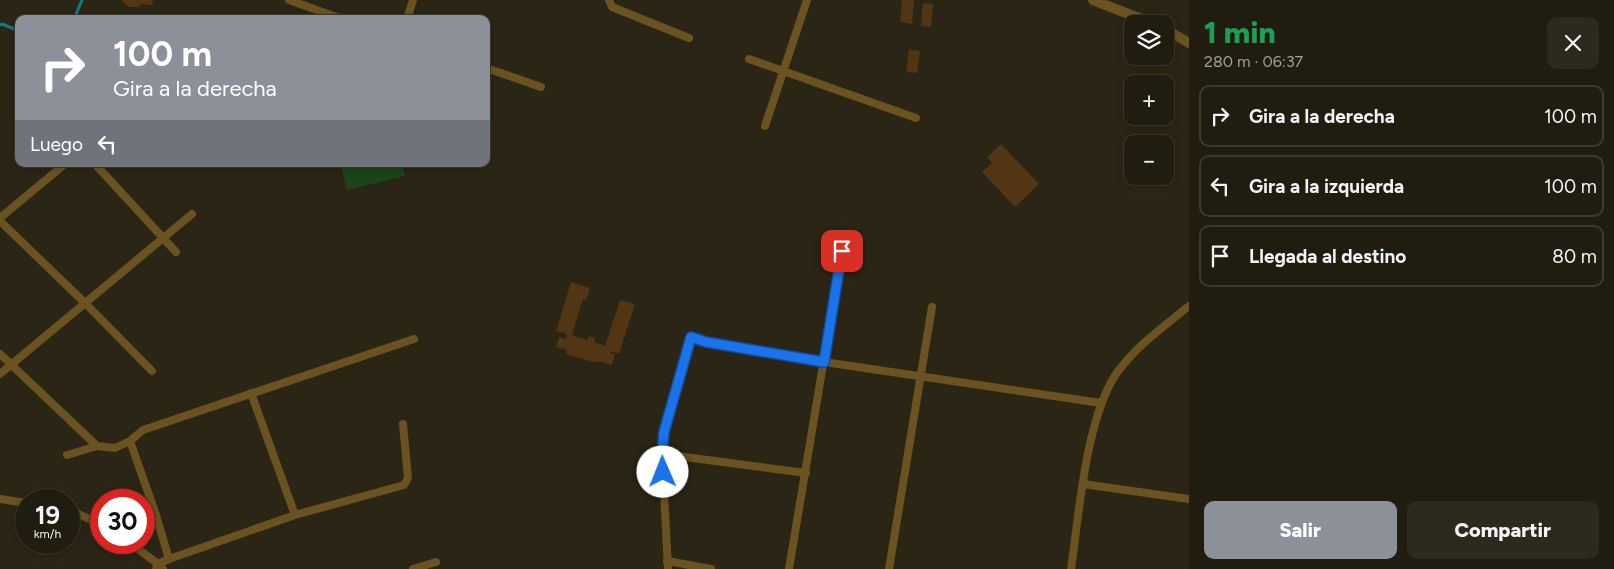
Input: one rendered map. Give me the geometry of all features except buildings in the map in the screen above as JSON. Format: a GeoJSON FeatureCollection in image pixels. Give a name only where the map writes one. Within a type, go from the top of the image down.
{"type":"FeatureCollection","features":[{"type":"Feature","properties":{"kind":"street"},"geometry":{"type":"LineString","coordinates":[[289,0],[331,15]]}},
{"type":"Feature","properties":{"kind":"street"},"geometry":{"type":"LineString","coordinates":[[407,15],[413,0]]}},
{"type":"Feature","properties":{"kind":"street"},"geometry":{"type":"LineString","coordinates":[[609,0],[612,7],[689,38]]}},
{"type":"Feature","properties":{"kind":"street"},"geometry":{"type":"LineString","coordinates":[[765,126],[807,0]]}},
{"type":"Feature","properties":{"kind":"street"},"geometry":{"type":"LineString","coordinates":[[1093,0],[1131,15]]}},
{"type":"Feature","properties":{"kind":"street"},"geometry":{"type":"LineString","coordinates":[[1174,34],[1189,43]]}},
{"type":"Feature","properties":{"kind":"street"},"geometry":{"type":"LineString","coordinates":[[749,60],[916,118]]}},
{"type":"Feature","properties":{"kind":"street"},"geometry":{"type":"LineString","coordinates":[[490,69],[541,86]]}},
{"type":"Feature","properties":{"kind":"street"},"geometry":{"type":"LineString","coordinates":[[62,167],[0,220],[152,372]]}},
{"type":"Feature","properties":{"kind":"street"},"geometry":{"type":"LineString","coordinates":[[98,167],[176,252]]}},
{"type":"Feature","properties":{"kind":"street"},"geometry":{"type":"LineString","coordinates":[[0,374],[192,214]]}},
{"type":"Feature","properties":{"kind":"street"},"geometry":{"type":"LineString","coordinates":[[789,569],[842,251]]}},
{"type":"Feature","properties":{"kind":"street"},"geometry":{"type":"LineString","coordinates":[[889,569],[932,308]]}},
{"type":"Feature","properties":{"kind":"street"},"geometry":{"type":"LineString","coordinates":[[1071,569],[1090,442],[1101,402],[1118,370],[1139,347],[1188,309]]}},
{"type":"Feature","properties":{"kind":"street"},"geometry":{"type":"LineString","coordinates":[[711,569],[668,565],[662,454],[664,432],[691,337],[706,342],[824,362],[1101,402]]}},
{"type":"Feature","properties":{"kind":"street"},"geometry":{"type":"LineString","coordinates":[[67,455],[97,446],[115,448],[130,441],[143,430],[414,338]]}},
{"type":"Feature","properties":{"kind":"street"},"geometry":{"type":"LineString","coordinates":[[0,354],[97,446]]}},
{"type":"Feature","properties":{"kind":"street"},"geometry":{"type":"LineString","coordinates":[[251,393],[295,515]]}},
{"type":"Feature","properties":{"kind":"street"},"geometry":{"type":"LineString","coordinates":[[143,554],[159,567],[169,559],[295,515],[404,485],[408,478],[403,424]]}},
{"type":"Feature","properties":{"kind":"street"},"geometry":{"type":"LineString","coordinates":[[130,441],[169,559]]}},
{"type":"Feature","properties":{"kind":"street"},"geometry":{"type":"LineString","coordinates":[[662,454],[806,473]]}},
{"type":"Feature","properties":{"kind":"street"},"geometry":{"type":"LineString","coordinates":[[1083,484],[1189,499]]}},
{"type":"Feature","properties":{"kind":"street"},"geometry":{"type":"LineString","coordinates":[[0,498],[15,500]]}},
{"type":"Feature","properties":{"kind":"street"},"geometry":{"type":"LineString","coordinates":[[413,569],[436,562]]}},
{"type":"Feature","properties":{"kind":"green space"},"geometry":{"type":"Polygon","coordinates":[[[342,167],[403,167],[405,176],[347,190],[342,167]]]}},
{"type":"Feature","properties":{"kind":"waterway"},"geometry":{"type":"LineString","coordinates":[[76,15],[82,0]]}},
{"type":"Feature","properties":{"kind":"waterway"},"geometry":{"type":"LineString","coordinates":[[0,25],[2,24],[15,29]]}},
{"type":"Feature","properties":{"kind":"route"},"geometry":{"type":"LineString","coordinates":[[663,472],[664,432],[691,337],[706,342],[824,362],[842,251]]}}]}
